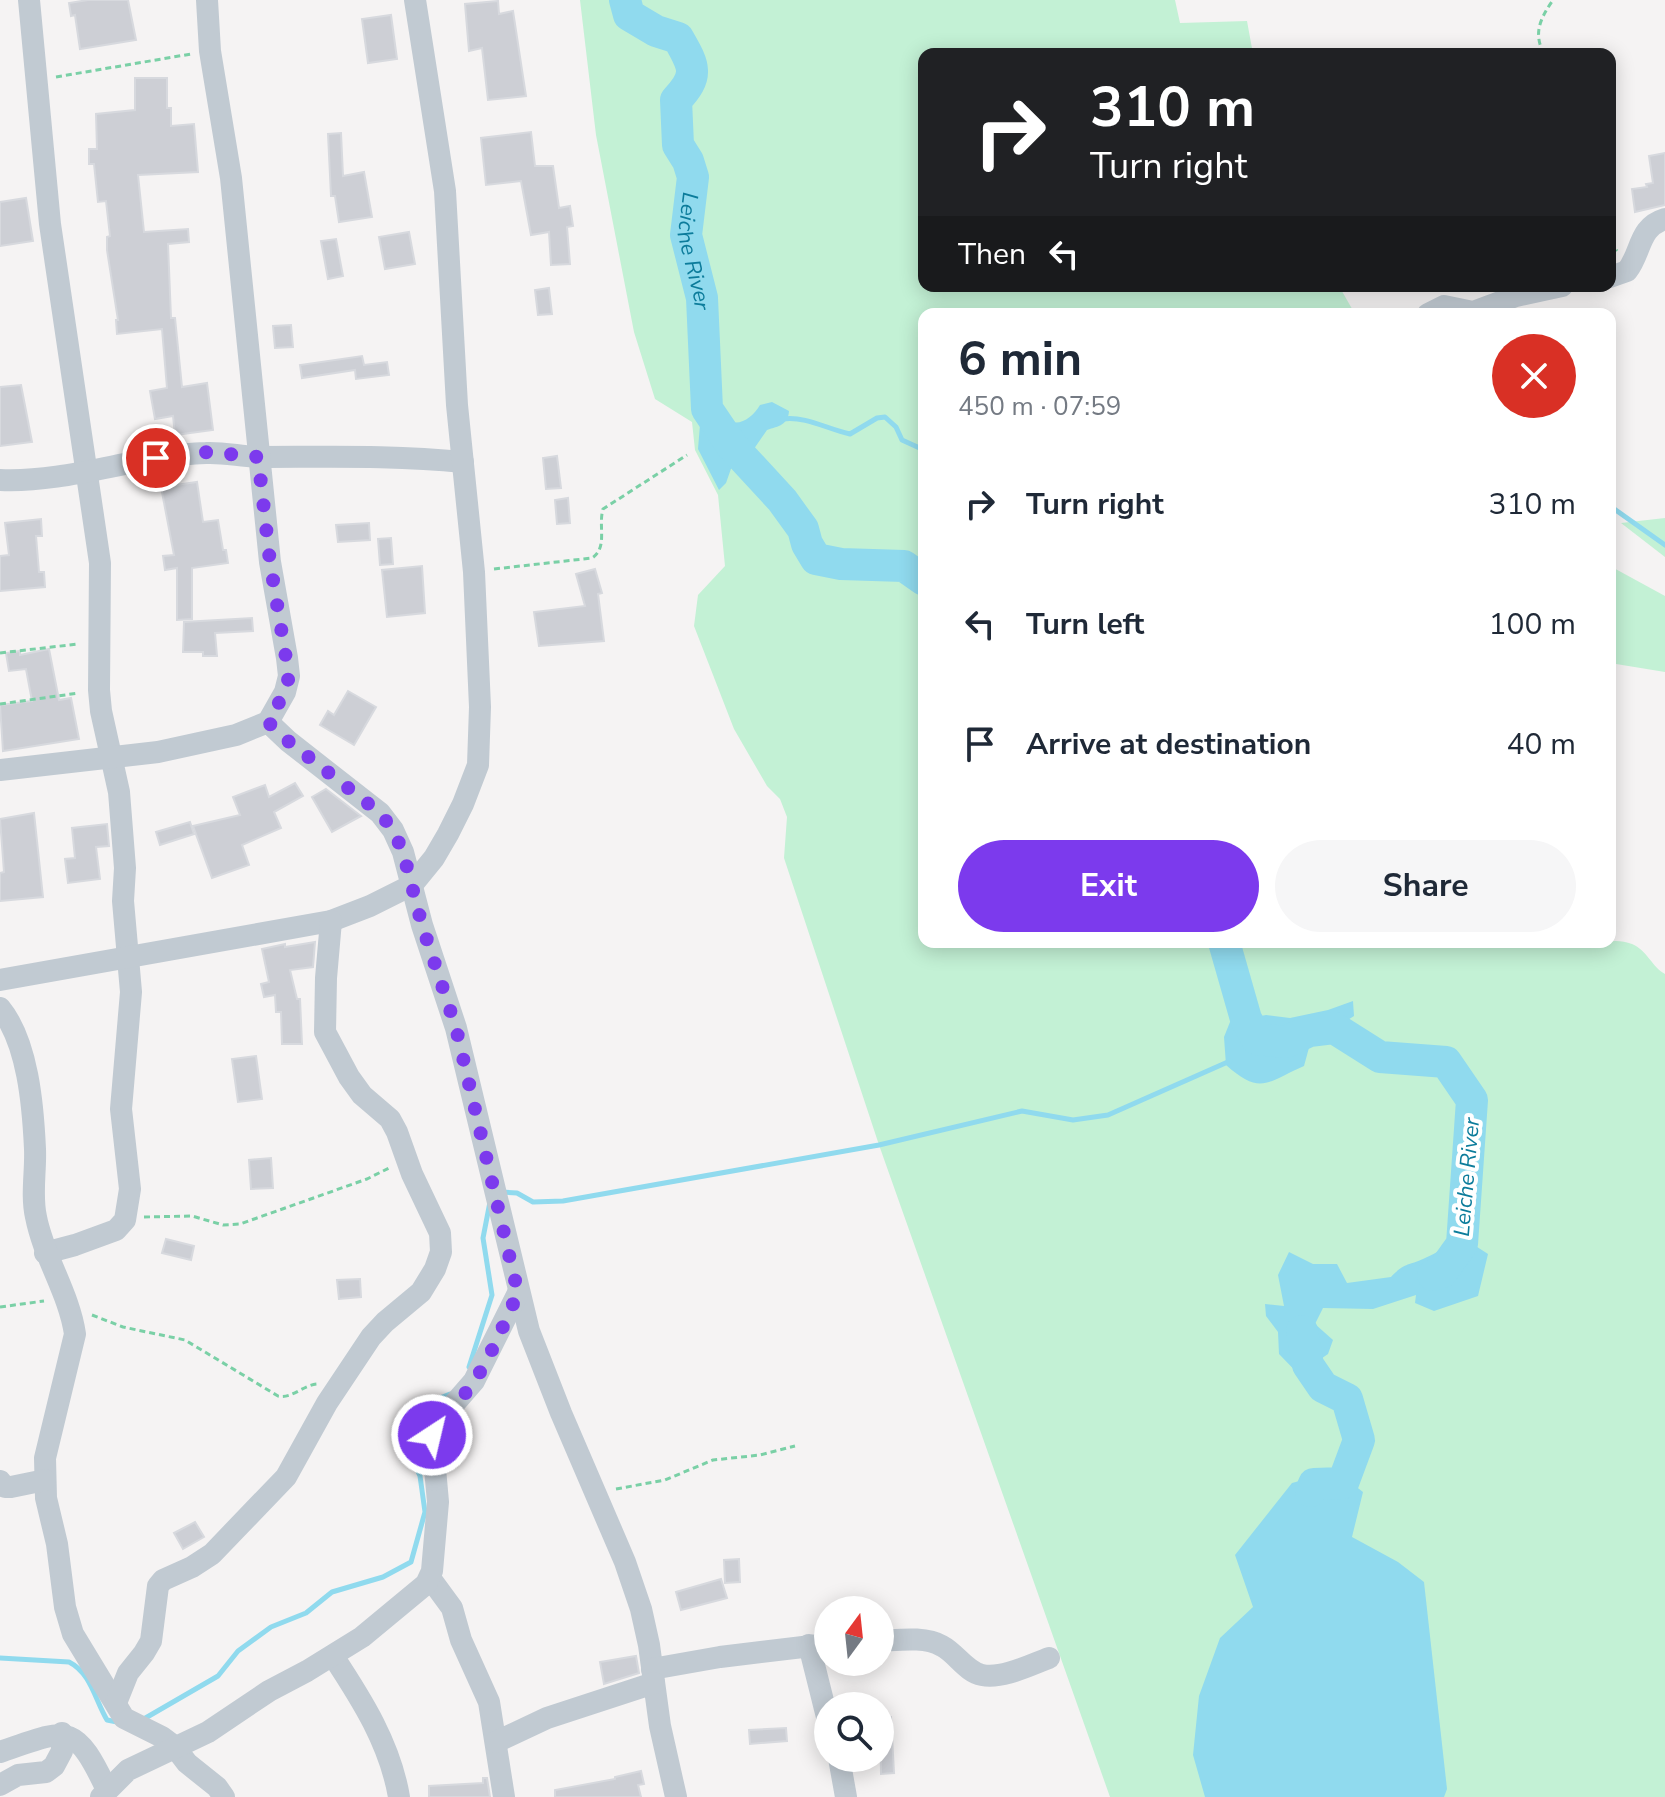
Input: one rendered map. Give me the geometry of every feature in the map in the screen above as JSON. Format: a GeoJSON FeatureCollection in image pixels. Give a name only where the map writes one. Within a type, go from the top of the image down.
{"type":"FeatureCollection","features":[{"type":"Feature","properties":{"kind":"street"},"geometry":{"type":"LineString","coordinates":[[29,0],[54,255],[100,563],[99,690],[122,825],[130,1009],[121,1109],[130,1189],[125,1220],[116,1230],[45,1253]]}},
{"type":"Feature","properties":{"kind":"street"},"geometry":{"type":"LineString","coordinates":[[0,770],[113,758],[203,742],[254,729],[268,722],[285,692],[289,676],[270,562],[231,178],[210,51],[207,0]]}},
{"type":"Feature","properties":{"kind":"street"},"geometry":{"type":"LineString","coordinates":[[0,980],[331,921],[412,885],[434,858],[463,804],[478,765],[480,707],[474,572],[452,337],[445,191],[415,0]]}},
{"type":"Feature","properties":{"kind":"street"},"geometry":{"type":"LineString","coordinates":[[1616,275],[1627,271],[1646,231],[1654,222],[1665,219]]}},
{"type":"Feature","properties":{"kind":"street"},"geometry":{"type":"LineString","coordinates":[[1484,308],[1534,292]]}},
{"type":"Feature","properties":{"kind":"street"},"geometry":{"type":"LineString","coordinates":[[0,480],[34,480],[208,452],[258,457],[414,457],[463,462]]}},
{"type":"Feature","properties":{"kind":"street"},"geometry":{"type":"LineString","coordinates":[[268,722],[380,813],[393,830],[456,1028],[518,1293],[541,1366],[625,1562],[641,1609],[676,1797]]}},
{"type":"Feature","properties":{"kind":"street"},"geometry":{"type":"LineString","coordinates":[[116,1703],[128,1673],[151,1641],[158,1586],[163,1580],[212,1554],[286,1477],[340,1384],[385,1322],[421,1292],[441,1252],[440,1233],[390,1119],[362,1095],[325,1032],[331,921]]}},
{"type":"Feature","properties":{"kind":"street"},"geometry":{"type":"LineString","coordinates":[[0,1008],[20,1042],[35,1149],[35,1212],[45,1253],[67,1301],[75,1334],[62,1397],[48,1442],[45,1480],[65,1607],[73,1634],[124,1718],[174,1746],[187,1763],[217,1787],[224,1797]]}},
{"type":"Feature","properties":{"kind":"street"},"geometry":{"type":"LineString","coordinates":[[504,1797],[489,1702],[461,1640],[452,1608],[430,1578],[438,1502],[433,1446],[434,1427],[474,1381],[518,1293]]}},
{"type":"Feature","properties":{"kind":"street"},"geometry":{"type":"LineString","coordinates":[[0,1481],[5,1487],[11,1487],[45,1480]]}},
{"type":"Feature","properties":{"kind":"street"},"geometry":{"type":"LineString","coordinates":[[0,1752],[47,1735],[62,1733],[81,1743],[104,1794],[128,1770],[208,1732],[269,1691],[362,1637],[430,1578]]}},
{"type":"Feature","properties":{"kind":"street"},"geometry":{"type":"LineString","coordinates":[[894,1640],[942,1645],[981,1675],[1005,1673],[1049,1658]]}},
{"type":"Feature","properties":{"kind":"street"},"geometry":{"type":"LineString","coordinates":[[496,1742],[653,1676],[814,1646]]}},
{"type":"Feature","properties":{"kind":"street"},"geometry":{"type":"LineString","coordinates":[[333,1656],[368,1708],[392,1768],[399,1797]]}},
{"type":"Feature","properties":{"kind":"street"},"geometry":{"type":"LineString","coordinates":[[0,1785],[18,1775],[46,1772],[54,1766],[62,1751],[62,1733]]}},
{"type":"Feature","properties":{"kind":"street"},"geometry":{"type":"LineString","coordinates":[[842,1772],[846,1797]]}},
{"type":"Feature","properties":{"kind":"path"},"geometry":{"type":"LineString","coordinates":[[1542,48],[1538,23],[1553,0]]}},
{"type":"Feature","properties":{"kind":"path"},"geometry":{"type":"LineString","coordinates":[[37,80],[210,51]]}},
{"type":"Feature","properties":{"kind":"path"},"geometry":{"type":"LineString","coordinates":[[474,572],[598,555],[603,509],[687,455]]}},
{"type":"Feature","properties":{"kind":"path"},"geometry":{"type":"LineString","coordinates":[[0,653],[98,641]]}},
{"type":"Feature","properties":{"kind":"path"},"geometry":{"type":"LineString","coordinates":[[0,704],[99,690]]}},
{"type":"Feature","properties":{"kind":"path"},"geometry":{"type":"LineString","coordinates":[[125,1220],[192,1216],[223,1225],[240,1224],[367,1179],[406,1159]]}},
{"type":"Feature","properties":{"kind":"path"},"geometry":{"type":"LineString","coordinates":[[0,1307],[67,1301],[101,1320],[185,1340],[286,1398],[310,1385],[340,1384]]}},
{"type":"Feature","properties":{"kind":"path"},"geometry":{"type":"LineString","coordinates":[[597,1496],[619,1488],[665,1480],[713,1460],[743,1458],[795,1446]]}},
{"type":"Feature","properties":{"kind":"green space"},"geometry":{"type":"Polygon","coordinates":[[[580,0],[1175,0],[1180,23],[1247,21],[1252,48],[918,48],[918,292],[1342,292],[1352,308],[918,308],[918,948],[1616,948],[1616,941],[1622,941],[1637,947],[1665,974],[1665,1797],[1110,1797],[879,1145],[784,858],[787,817],[780,799],[767,786],[734,729],[694,626],[698,595],[725,566],[718,495],[695,450],[692,422],[655,399],[634,332],[596,135],[580,0]]]}},
{"type":"Feature","properties":{"kind":"green space"},"geometry":{"type":"Polygon","coordinates":[[[1665,518],[1665,557],[1621,523],[1665,518]]]}},
{"type":"Feature","properties":{"kind":"green space"},"geometry":{"type":"Polygon","coordinates":[[[1616,569],[1665,596],[1665,672],[1616,664],[1616,569]]]}},
{"type":"Feature","properties":{"kind":"water"},"geometry":{"type":"Polygon","coordinates":[[[703,388],[711,388],[718,410],[736,423],[747,419],[760,405],[772,402],[789,411],[785,422],[767,430],[747,459],[733,463],[726,483],[719,490],[698,449],[703,388]]]}},
{"type":"Feature","properties":{"kind":"water"},"geometry":{"type":"Polygon","coordinates":[[[1353,1001],[1354,1016],[1310,1044],[1304,1066],[1272,1081],[1256,1083],[1238,1075],[1226,1065],[1224,1037],[1230,1022],[1266,1015],[1290,1018],[1353,1001]]]}},
{"type":"Feature","properties":{"kind":"water"},"geometry":{"type":"Polygon","coordinates":[[[1471,1243],[1488,1254],[1478,1296],[1434,1311],[1415,1303],[1416,1295],[1373,1309],[1323,1308],[1315,1324],[1333,1340],[1328,1354],[1312,1365],[1311,1387],[1279,1354],[1278,1332],[1266,1316],[1265,1304],[1284,1306],[1278,1275],[1289,1252],[1313,1264],[1337,1264],[1347,1283],[1391,1277],[1403,1267],[1446,1248],[1471,1243]]]}},
{"type":"Feature","properties":{"kind":"water"},"geometry":{"type":"Polygon","coordinates":[[[1336,1471],[1363,1492],[1352,1537],[1398,1562],[1424,1582],[1447,1789],[1444,1797],[1205,1797],[1193,1755],[1199,1696],[1220,1638],[1253,1607],[1235,1555],[1292,1483],[1336,1471]]]}},
{"type":"Feature","properties":{"kind":"building"},"geometry":{"type":"Polygon","coordinates":[[[128,0],[136,40],[80,49],[75,15],[71,16],[69,3],[128,0]]]}},
{"type":"Feature","properties":{"kind":"building"},"geometry":{"type":"Polygon","coordinates":[[[498,1],[499,14],[513,11],[526,96],[488,100],[482,48],[469,51],[465,4],[498,1]]]}},
{"type":"Feature","properties":{"kind":"building"},"geometry":{"type":"Polygon","coordinates":[[[391,15],[397,59],[368,63],[362,19],[391,15]]]}},
{"type":"Feature","properties":{"kind":"building"},"geometry":{"type":"Polygon","coordinates":[[[135,78],[167,78],[167,108],[171,108],[171,126],[194,124],[198,172],[138,175],[144,232],[188,229],[189,242],[168,244],[171,318],[175,318],[182,387],[207,383],[213,430],[175,435],[173,416],[155,419],[150,391],[167,388],[162,329],[117,334],[118,320],[107,250],[107,237],[110,236],[106,201],[98,202],[94,164],[89,164],[89,149],[97,149],[96,114],[135,110],[135,78]]]}},
{"type":"Feature","properties":{"kind":"building"},"geometry":{"type":"Polygon","coordinates":[[[531,132],[535,166],[553,166],[559,208],[570,206],[573,226],[567,227],[570,264],[551,265],[549,232],[531,235],[521,181],[486,185],[481,138],[531,132]]]}},
{"type":"Feature","properties":{"kind":"building"},"geometry":{"type":"Polygon","coordinates":[[[341,133],[343,176],[364,172],[372,217],[339,222],[335,196],[331,196],[328,134],[341,133]]]}},
{"type":"Feature","properties":{"kind":"building"},"geometry":{"type":"Polygon","coordinates":[[[1665,153],[1665,205],[1635,212],[1632,189],[1653,183],[1649,156],[1665,153]]]}},
{"type":"Feature","properties":{"kind":"building"},"geometry":{"type":"Polygon","coordinates":[[[26,198],[33,241],[0,246],[0,202],[26,198]]]}},
{"type":"Feature","properties":{"kind":"building"},"geometry":{"type":"Polygon","coordinates":[[[409,232],[415,264],[385,269],[379,237],[409,232]]]}},
{"type":"Feature","properties":{"kind":"building"},"geometry":{"type":"Polygon","coordinates":[[[336,239],[343,276],[328,279],[321,241],[336,239]]]}},
{"type":"Feature","properties":{"kind":"building"},"geometry":{"type":"Polygon","coordinates":[[[549,288],[552,314],[538,315],[535,290],[549,288]]]}},
{"type":"Feature","properties":{"kind":"building"},"geometry":{"type":"Polygon","coordinates":[[[291,325],[293,347],[275,348],[273,326],[291,325]]]}},
{"type":"Feature","properties":{"kind":"building"},"geometry":{"type":"Polygon","coordinates":[[[362,356],[364,365],[387,362],[389,375],[356,379],[355,370],[302,378],[300,365],[362,356]]]}},
{"type":"Feature","properties":{"kind":"building"},"geometry":{"type":"Polygon","coordinates":[[[21,385],[32,442],[0,446],[0,387],[21,385]]]}},
{"type":"Feature","properties":{"kind":"building"},"geometry":{"type":"Polygon","coordinates":[[[557,456],[561,488],[546,489],[543,458],[557,456]]]}},
{"type":"Feature","properties":{"kind":"building"},"geometry":{"type":"Polygon","coordinates":[[[197,482],[203,522],[218,520],[228,563],[192,568],[192,619],[177,620],[177,568],[165,570],[163,556],[174,555],[161,487],[197,482]]]}},
{"type":"Feature","properties":{"kind":"building"},"geometry":{"type":"Polygon","coordinates":[[[568,498],[570,523],[557,524],[555,500],[568,498]]]}},
{"type":"Feature","properties":{"kind":"building"},"geometry":{"type":"Polygon","coordinates":[[[41,519],[42,536],[36,536],[39,572],[44,572],[45,587],[0,591],[0,556],[9,555],[5,523],[41,519]]]}},
{"type":"Feature","properties":{"kind":"building"},"geometry":{"type":"Polygon","coordinates":[[[369,523],[370,540],[338,542],[336,525],[369,523]]]}},
{"type":"Feature","properties":{"kind":"building"},"geometry":{"type":"Polygon","coordinates":[[[391,538],[393,564],[380,565],[378,539],[391,538]]]}},
{"type":"Feature","properties":{"kind":"building"},"geometry":{"type":"Polygon","coordinates":[[[422,566],[425,613],[387,617],[382,570],[422,566]]]}},
{"type":"Feature","properties":{"kind":"building"},"geometry":{"type":"Polygon","coordinates":[[[595,569],[602,593],[598,594],[604,641],[539,646],[534,612],[585,606],[576,574],[595,569]]]}},
{"type":"Feature","properties":{"kind":"building"},"geometry":{"type":"Polygon","coordinates":[[[252,618],[253,631],[215,633],[217,656],[183,652],[184,622],[252,618]]]}},
{"type":"Feature","properties":{"kind":"building"},"geometry":{"type":"Polygon","coordinates":[[[49,649],[59,700],[71,698],[79,739],[3,751],[0,705],[32,701],[26,669],[9,671],[6,653],[20,651],[20,655],[49,649]]]}},
{"type":"Feature","properties":{"kind":"building"},"geometry":{"type":"Polygon","coordinates":[[[348,691],[376,707],[354,745],[320,725],[328,711],[334,715],[348,691]]]}},
{"type":"Feature","properties":{"kind":"building"},"geometry":{"type":"Polygon","coordinates":[[[295,783],[303,796],[274,812],[281,828],[242,845],[249,865],[212,878],[193,826],[240,815],[233,797],[265,785],[269,797],[295,783]]]}},
{"type":"Feature","properties":{"kind":"building"},"geometry":{"type":"Polygon","coordinates":[[[326,789],[361,816],[332,832],[312,797],[326,789]]]}},
{"type":"Feature","properties":{"kind":"building"},"geometry":{"type":"Polygon","coordinates":[[[34,813],[43,897],[0,901],[0,873],[4,872],[0,819],[34,813]]]}},
{"type":"Feature","properties":{"kind":"building"},"geometry":{"type":"Polygon","coordinates":[[[190,822],[194,834],[160,845],[156,832],[190,822]]]}},
{"type":"Feature","properties":{"kind":"building"},"geometry":{"type":"Polygon","coordinates":[[[107,824],[109,846],[96,847],[100,879],[68,883],[65,859],[75,858],[72,828],[107,824]]]}},
{"type":"Feature","properties":{"kind":"building"},"geometry":{"type":"Polygon","coordinates":[[[315,942],[313,967],[290,970],[297,999],[300,999],[302,1044],[282,1044],[281,1012],[276,1012],[275,995],[264,997],[261,984],[269,982],[262,949],[315,942]]]}},
{"type":"Feature","properties":{"kind":"building"},"geometry":{"type":"Polygon","coordinates":[[[256,1056],[262,1099],[238,1102],[232,1059],[256,1056]]]}},
{"type":"Feature","properties":{"kind":"building"},"geometry":{"type":"Polygon","coordinates":[[[271,1158],[273,1188],[251,1189],[249,1160],[271,1158]]]}},
{"type":"Feature","properties":{"kind":"building"},"geometry":{"type":"Polygon","coordinates":[[[166,1239],[194,1246],[191,1260],[162,1253],[166,1239]]]}},
{"type":"Feature","properties":{"kind":"building"},"geometry":{"type":"Polygon","coordinates":[[[360,1279],[361,1297],[339,1299],[337,1280],[360,1279]]]}},
{"type":"Feature","properties":{"kind":"building"},"geometry":{"type":"Polygon","coordinates":[[[195,1522],[204,1537],[183,1549],[174,1533],[195,1522]]]}},
{"type":"Feature","properties":{"kind":"building"},"geometry":{"type":"Polygon","coordinates":[[[739,1559],[740,1582],[725,1583],[724,1560],[739,1559]]]}},
{"type":"Feature","properties":{"kind":"building"},"geometry":{"type":"Polygon","coordinates":[[[721,1579],[727,1598],[681,1610],[676,1592],[721,1579]]]}},
{"type":"Feature","properties":{"kind":"building"},"geometry":{"type":"Polygon","coordinates":[[[636,1656],[639,1673],[604,1684],[600,1662],[636,1656]]]}},
{"type":"Feature","properties":{"kind":"building"},"geometry":{"type":"Polygon","coordinates":[[[786,1728],[787,1741],[750,1744],[749,1730],[786,1728]]]}},
{"type":"Feature","properties":{"kind":"building"},"geometry":{"type":"Polygon","coordinates":[[[641,1771],[644,1784],[638,1785],[641,1797],[555,1797],[555,1790],[641,1771]]]}},
{"type":"Feature","properties":{"kind":"building"},"geometry":{"type":"Polygon","coordinates":[[[483,1778],[487,1778],[490,1797],[429,1797],[429,1786],[483,1783],[483,1778]]]}},
{"type":"Feature","properties":{"kind":"waterway","name":"Leiche River"},"geometry":{"type":"LineString","coordinates":[[625,0],[629,15],[656,31],[678,38],[691,63],[689,84],[676,100],[678,145],[693,177],[686,235],[702,298],[707,409],[732,446],[782,500],[803,529],[816,559],[841,564],[904,566],[918,576]]}},
{"type":"Feature","properties":{"kind":"waterway"},"geometry":{"type":"LineString","coordinates":[[783,419],[808,421],[850,434],[877,418],[885,417],[896,427],[902,440],[918,447]]}},
{"type":"Feature","properties":{"kind":"waterway"},"geometry":{"type":"LineString","coordinates":[[1616,510],[1665,545]]}},
{"type":"Feature","properties":{"kind":"waterway","name":"Leiche River"},"geometry":{"type":"LineString","coordinates":[[1226,948],[1246,1019],[1257,1039],[1286,1042],[1309,1031],[1334,1028],[1380,1057],[1446,1062],[1472,1100],[1462,1244],[1442,1272],[1433,1275]]}},
{"type":"Feature","properties":{"kind":"waterway"},"geometry":{"type":"LineString","coordinates":[[501,1192],[517,1193],[533,1202],[563,1201],[879,1145],[1022,1111],[1073,1120],[1108,1115],[1230,1061]]}},
{"type":"Feature","properties":{"kind":"waterway"},"geometry":{"type":"LineString","coordinates":[[469,1367],[492,1295],[483,1238],[490,1202]]}},
{"type":"Feature","properties":{"kind":"waterway","name":"Leiche River"},"geometry":{"type":"LineString","coordinates":[[1302,1331],[1308,1365],[1323,1387],[1347,1399],[1359,1440],[1343,1483],[1314,1484],[1311,1491]]}},
{"type":"Feature","properties":{"kind":"waterway"},"geometry":{"type":"LineString","coordinates":[[142,1720],[218,1676],[238,1651],[271,1627],[306,1613],[332,1592],[383,1577],[411,1562],[425,1512],[420,1476],[412,1458],[414,1437],[435,1400],[450,1394]]}},
{"type":"Feature","properties":{"kind":"waterway"},"geometry":{"type":"LineString","coordinates":[[0,1658],[69,1662],[88,1680],[107,1720],[117,1722]]}},
{"type":"Feature","properties":{"kind":"route"},"geometry":{"type":"LineString","coordinates":[[156,458],[208,452],[258,457],[270,562],[289,676],[285,692],[268,722],[380,813],[393,830],[403,852],[422,925],[448,999],[508,1239],[518,1293],[474,1381],[436,1422],[432,1435]]}}]}
